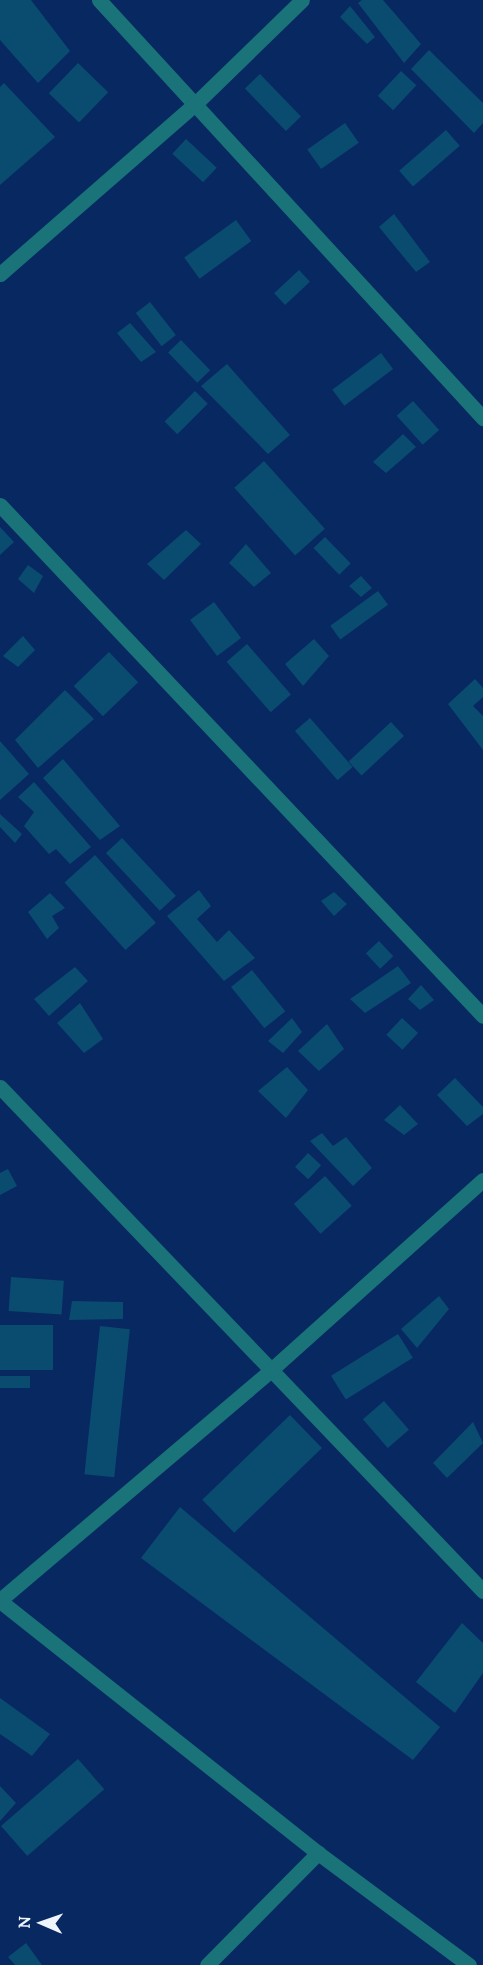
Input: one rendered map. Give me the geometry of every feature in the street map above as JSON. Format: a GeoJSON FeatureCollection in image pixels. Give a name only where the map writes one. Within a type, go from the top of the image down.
{"type":"FeatureCollection","features":[{"type":"Feature","properties":{"kind":"street"},"geometry":{"type":"LineString","coordinates":[[99,0],[483,418]]}},
{"type":"Feature","properties":{"kind":"street"},"geometry":{"type":"LineString","coordinates":[[0,274],[195,104],[302,0]]}},
{"type":"Feature","properties":{"kind":"street"},"geometry":{"type":"LineString","coordinates":[[0,505],[483,1016]]}},
{"type":"Feature","properties":{"kind":"street"},"geometry":{"type":"LineString","coordinates":[[0,1087],[483,1591]]}},
{"type":"Feature","properties":{"kind":"street"},"geometry":{"type":"LineString","coordinates":[[469,1965],[318,1853],[0,1601],[272,1369],[483,1180]]}},
{"type":"Feature","properties":{"kind":"street"},"geometry":{"type":"LineString","coordinates":[[207,1965],[318,1853]]}},
{"type":"Feature","properties":{"kind":"building"},"geometry":{"type":"Polygon","coordinates":[[[0,0],[31,0],[70,51],[38,83],[0,40],[0,0]]]}},
{"type":"Feature","properties":{"kind":"building"},"geometry":{"type":"Polygon","coordinates":[[[362,0],[383,0],[421,44],[404,63],[358,3],[362,0]]]}},
{"type":"Feature","properties":{"kind":"building"},"geometry":{"type":"Polygon","coordinates":[[[350,6],[375,37],[367,44],[340,17],[350,6]]]}},
{"type":"Feature","properties":{"kind":"building"},"geometry":{"type":"Polygon","coordinates":[[[429,50],[483,103],[483,123],[474,133],[411,69],[429,50]]]}},
{"type":"Feature","properties":{"kind":"building"},"geometry":{"type":"Polygon","coordinates":[[[78,63],[108,92],[79,122],[49,93],[78,63]]]}},
{"type":"Feature","properties":{"kind":"building"},"geometry":{"type":"Polygon","coordinates":[[[401,71],[416,85],[393,110],[378,96],[401,71]]]}},
{"type":"Feature","properties":{"kind":"building"},"geometry":{"type":"Polygon","coordinates":[[[260,74],[301,116],[286,131],[245,89],[260,74]]]}},
{"type":"Feature","properties":{"kind":"building"},"geometry":{"type":"Polygon","coordinates":[[[4,83],[55,137],[0,185],[0,87],[4,83]]]}},
{"type":"Feature","properties":{"kind":"building"},"geometry":{"type":"Polygon","coordinates":[[[345,123],[359,143],[321,169],[307,149],[345,123]]]}},
{"type":"Feature","properties":{"kind":"building"},"geometry":{"type":"Polygon","coordinates":[[[446,130],[460,146],[413,187],[399,171],[446,130]]]}},
{"type":"Feature","properties":{"kind":"building"},"geometry":{"type":"Polygon","coordinates":[[[186,139],[217,168],[203,182],[172,154],[186,139]]]}},
{"type":"Feature","properties":{"kind":"building"},"geometry":{"type":"Polygon","coordinates":[[[394,214],[430,262],[416,272],[379,227],[394,214]]]}},
{"type":"Feature","properties":{"kind":"building"},"geometry":{"type":"Polygon","coordinates":[[[236,220],[251,241],[200,279],[184,258],[236,220]]]}},
{"type":"Feature","properties":{"kind":"building"},"geometry":{"type":"Polygon","coordinates":[[[299,270],[310,282],[285,305],[274,293],[299,270]]]}},
{"type":"Feature","properties":{"kind":"building"},"geometry":{"type":"Polygon","coordinates":[[[150,302],[176,335],[162,346],[136,313],[150,302]]]}},
{"type":"Feature","properties":{"kind":"building"},"geometry":{"type":"Polygon","coordinates":[[[130,323],[156,352],[141,362],[117,333],[130,323]]]}},
{"type":"Feature","properties":{"kind":"building"},"geometry":{"type":"Polygon","coordinates":[[[181,340],[210,370],[197,383],[168,353],[181,340]]]}},
{"type":"Feature","properties":{"kind":"building"},"geometry":{"type":"Polygon","coordinates":[[[381,353],[393,369],[344,406],[332,390],[381,353]]]}},
{"type":"Feature","properties":{"kind":"building"},"geometry":{"type":"Polygon","coordinates":[[[227,364],[290,435],[268,454],[201,386],[227,364]]]}},
{"type":"Feature","properties":{"kind":"building"},"geometry":{"type":"Polygon","coordinates":[[[195,391],[208,404],[177,434],[165,421],[195,391]]]}},
{"type":"Feature","properties":{"kind":"building"},"geometry":{"type":"Polygon","coordinates":[[[413,401],[439,430],[423,445],[397,416],[413,401]]]}},
{"type":"Feature","properties":{"kind":"building"},"geometry":{"type":"Polygon","coordinates":[[[403,434],[416,447],[386,473],[373,462],[403,434]]]}},
{"type":"Feature","properties":{"kind":"building"},"geometry":{"type":"Polygon","coordinates":[[[264,461],[325,529],[295,555],[234,488],[264,461]]]}},
{"type":"Feature","properties":{"kind":"building"},"geometry":{"type":"Polygon","coordinates":[[[0,527],[14,542],[0,555],[0,527]]]}},
{"type":"Feature","properties":{"kind":"building"},"geometry":{"type":"Polygon","coordinates":[[[186,530],[201,544],[164,580],[147,564],[186,530]]]}},
{"type":"Feature","properties":{"kind":"building"},"geometry":{"type":"Polygon","coordinates":[[[325,537],[351,564],[339,575],[313,548],[325,537]]]}},
{"type":"Feature","properties":{"kind":"building"},"geometry":{"type":"Polygon","coordinates":[[[246,544],[271,573],[254,587],[229,563],[246,544]]]}},
{"type":"Feature","properties":{"kind":"building"},"geometry":{"type":"Polygon","coordinates":[[[28,565],[43,576],[34,593],[18,579],[28,565]]]}},
{"type":"Feature","properties":{"kind":"building"},"geometry":{"type":"Polygon","coordinates":[[[361,576],[372,588],[361,597],[349,586],[361,576]]]}},
{"type":"Feature","properties":{"kind":"building"},"geometry":{"type":"Polygon","coordinates":[[[378,591],[388,605],[340,639],[330,626],[378,591]]]}},
{"type":"Feature","properties":{"kind":"building"},"geometry":{"type":"Polygon","coordinates":[[[214,602],[241,638],[217,656],[190,620],[214,602]]]}},
{"type":"Feature","properties":{"kind":"building"},"geometry":{"type":"Polygon","coordinates":[[[23,636],[35,650],[18,667],[3,656],[23,636]]]}},
{"type":"Feature","properties":{"kind":"building"},"geometry":{"type":"Polygon","coordinates":[[[314,639],[329,656],[303,686],[285,664],[314,639]]]}},
{"type":"Feature","properties":{"kind":"building"},"geometry":{"type":"Polygon","coordinates":[[[247,644],[291,695],[271,712],[227,662],[247,644]]]}},
{"type":"Feature","properties":{"kind":"building"},"geometry":{"type":"Polygon","coordinates":[[[109,652],[138,682],[103,716],[74,686],[109,652]]]}},
{"type":"Feature","properties":{"kind":"building"},"geometry":{"type":"Polygon","coordinates":[[[475,679],[483,688],[483,697],[473,706],[483,716],[483,750],[448,704],[475,679]]]}},
{"type":"Feature","properties":{"kind":"building"},"geometry":{"type":"Polygon","coordinates":[[[65,690],[94,719],[38,768],[15,740],[65,690]]]}},
{"type":"Feature","properties":{"kind":"building"},"geometry":{"type":"Polygon","coordinates":[[[310,718],[353,767],[338,780],[295,731],[310,718]]]}},
{"type":"Feature","properties":{"kind":"building"},"geometry":{"type":"Polygon","coordinates":[[[391,722],[404,736],[362,775],[349,762],[391,722]]]}},
{"type":"Feature","properties":{"kind":"building"},"geometry":{"type":"Polygon","coordinates":[[[0,741],[29,774],[0,800],[0,741]]]}},
{"type":"Feature","properties":{"kind":"building"},"geometry":{"type":"Polygon","coordinates":[[[63,759],[120,826],[100,840],[43,778],[63,759]]]}},
{"type":"Feature","properties":{"kind":"building"},"geometry":{"type":"Polygon","coordinates":[[[34,782],[91,847],[70,864],[56,849],[49,854],[24,826],[34,812],[18,797],[34,782]]]}},
{"type":"Feature","properties":{"kind":"building"},"geometry":{"type":"Polygon","coordinates":[[[0,814],[22,834],[15,843],[0,827],[0,814]]]}},
{"type":"Feature","properties":{"kind":"building"},"geometry":{"type":"Polygon","coordinates":[[[122,838],[176,896],[160,911],[106,853],[122,838]]]}},
{"type":"Feature","properties":{"kind":"building"},"geometry":{"type":"Polygon","coordinates":[[[95,855],[156,923],[125,950],[65,882],[95,855]]]}},
{"type":"Feature","properties":{"kind":"building"},"geometry":{"type":"Polygon","coordinates":[[[199,890],[211,906],[197,919],[217,942],[229,930],[255,958],[224,981],[167,916],[199,890]]]}},
{"type":"Feature","properties":{"kind":"building"},"geometry":{"type":"Polygon","coordinates":[[[334,892],[347,904],[334,916],[321,901],[334,892]]]}},
{"type":"Feature","properties":{"kind":"building"},"geometry":{"type":"Polygon","coordinates":[[[50,893],[65,908],[52,916],[59,928],[47,939],[28,912],[50,893]]]}},
{"type":"Feature","properties":{"kind":"building"},"geometry":{"type":"Polygon","coordinates":[[[379,941],[393,956],[380,969],[366,953],[379,941]]]}},
{"type":"Feature","properties":{"kind":"building"},"geometry":{"type":"Polygon","coordinates":[[[398,966],[411,983],[365,1013],[350,999],[398,966]]]}},
{"type":"Feature","properties":{"kind":"building"},"geometry":{"type":"Polygon","coordinates":[[[75,967],[88,981],[49,1016],[34,999],[75,967]]]}},
{"type":"Feature","properties":{"kind":"building"},"geometry":{"type":"Polygon","coordinates":[[[252,970],[285,1011],[264,1028],[231,987],[252,970]]]}},
{"type":"Feature","properties":{"kind":"building"},"geometry":{"type":"Polygon","coordinates":[[[421,985],[434,1000],[420,1010],[408,999],[421,985]]]}},
{"type":"Feature","properties":{"kind":"building"},"geometry":{"type":"Polygon","coordinates":[[[80,1003],[103,1039],[84,1053],[57,1023],[80,1003]]]}},
{"type":"Feature","properties":{"kind":"building"},"geometry":{"type":"Polygon","coordinates":[[[292,1018],[302,1032],[283,1053],[268,1041],[292,1018]]]}},
{"type":"Feature","properties":{"kind":"building"},"geometry":{"type":"Polygon","coordinates":[[[402,1018],[418,1033],[402,1050],[386,1035],[402,1018]]]}},
{"type":"Feature","properties":{"kind":"building"},"geometry":{"type":"Polygon","coordinates":[[[327,1024],[344,1049],[319,1071],[298,1051],[327,1024]]]}},
{"type":"Feature","properties":{"kind":"building"},"geometry":{"type":"Polygon","coordinates":[[[287,1067],[308,1090],[286,1118],[258,1091],[287,1067]]]}},
{"type":"Feature","properties":{"kind":"building"},"geometry":{"type":"Polygon","coordinates":[[[455,1078],[483,1107],[483,1114],[467,1126],[437,1095],[455,1078]]]}},
{"type":"Feature","properties":{"kind":"building"},"geometry":{"type":"Polygon","coordinates":[[[400,1105],[418,1124],[404,1135],[384,1120],[400,1105]]]}},
{"type":"Feature","properties":{"kind":"building"},"geometry":{"type":"Polygon","coordinates":[[[322,1133],[333,1146],[346,1137],[372,1168],[353,1186],[310,1141],[322,1133]]]}},
{"type":"Feature","properties":{"kind":"building"},"geometry":{"type":"Polygon","coordinates":[[[308,1153],[321,1165],[308,1179],[295,1167],[308,1153]]]}},
{"type":"Feature","properties":{"kind":"building"},"geometry":{"type":"Polygon","coordinates":[[[8,1169],[17,1186],[0,1195],[0,1173],[8,1169]]]}},
{"type":"Feature","properties":{"kind":"building"},"geometry":{"type":"Polygon","coordinates":[[[325,1176],[352,1206],[321,1234],[294,1204],[325,1176]]]}},
{"type":"Feature","properties":{"kind":"building"},"geometry":{"type":"Polygon","coordinates":[[[11,1277],[64,1281],[61,1315],[9,1311],[11,1277]]]}},
{"type":"Feature","properties":{"kind":"building"},"geometry":{"type":"Polygon","coordinates":[[[439,1296],[449,1309],[417,1348],[401,1329],[439,1296]]]}},
{"type":"Feature","properties":{"kind":"building"},"geometry":{"type":"Polygon","coordinates":[[[72,1301],[123,1302],[123,1319],[69,1320],[72,1301]]]}},
{"type":"Feature","properties":{"kind":"building"},"geometry":{"type":"Polygon","coordinates":[[[0,1325],[53,1325],[53,1370],[0,1370],[0,1325]]]}},
{"type":"Feature","properties":{"kind":"building"},"geometry":{"type":"Polygon","coordinates":[[[100,1326],[130,1329],[114,1477],[84,1474],[100,1326]]]}},
{"type":"Feature","properties":{"kind":"building"},"geometry":{"type":"Polygon","coordinates":[[[398,1334],[413,1358],[346,1400],[331,1376],[398,1334]]]}},
{"type":"Feature","properties":{"kind":"building"},"geometry":{"type":"Polygon","coordinates":[[[0,1376],[30,1376],[30,1388],[0,1388],[0,1376]]]}},
{"type":"Feature","properties":{"kind":"building"},"geometry":{"type":"Polygon","coordinates":[[[384,1401],[409,1430],[388,1448],[363,1419],[384,1401]]]}},
{"type":"Feature","properties":{"kind":"building"},"geometry":{"type":"Polygon","coordinates":[[[290,1415],[322,1448],[234,1533],[202,1500],[290,1415]]]}},
{"type":"Feature","properties":{"kind":"building"},"geometry":{"type":"Polygon","coordinates":[[[473,1422],[483,1443],[447,1478],[433,1463],[473,1422]]]}},
{"type":"Feature","properties":{"kind":"building"},"geometry":{"type":"Polygon","coordinates":[[[180,1507],[440,1727],[413,1760],[141,1558],[180,1507]]]}},
{"type":"Feature","properties":{"kind":"building"},"geometry":{"type":"Polygon","coordinates":[[[462,1623],[483,1643],[483,1673],[455,1713],[416,1682],[462,1623]]]}},
{"type":"Feature","properties":{"kind":"building"},"geometry":{"type":"Polygon","coordinates":[[[0,1698],[50,1734],[32,1756],[0,1734],[0,1698]]]}},
{"type":"Feature","properties":{"kind":"building"},"geometry":{"type":"Polygon","coordinates":[[[78,1759],[104,1789],[27,1856],[1,1826],[78,1759]]]}},
{"type":"Feature","properties":{"kind":"building"},"geometry":{"type":"Polygon","coordinates":[[[0,1786],[16,1803],[0,1821],[0,1786]]]}},
{"type":"Feature","properties":{"kind":"building"},"geometry":{"type":"Polygon","coordinates":[[[26,1943],[42,1965],[15,1965],[8,1957],[26,1943]]]}}]}
